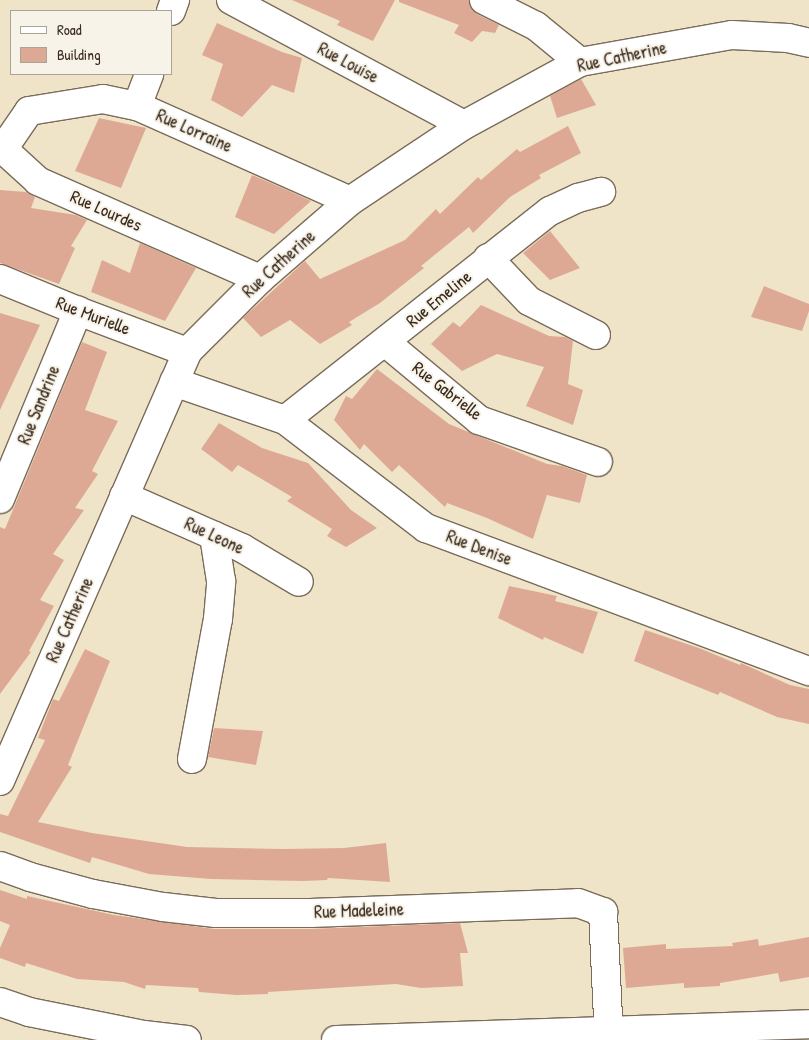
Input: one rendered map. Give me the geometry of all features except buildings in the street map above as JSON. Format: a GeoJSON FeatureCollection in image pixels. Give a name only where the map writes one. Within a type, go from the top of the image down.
{"type":"FeatureCollection","features":[{"type":"Feature","properties":{"kind":"street","name":"Rue Louise"},"geometry":{"type":"LineString","coordinates":[[231,0],[464,125]]}},
{"type":"Feature","properties":{"kind":"street"},"geometry":{"type":"LineString","coordinates":[[484,0],[536,26],[580,62]]}},
{"type":"Feature","properties":{"kind":"street","name":"Rue Catherine"},"geometry":{"type":"LineString","coordinates":[[0,781],[187,352],[260,279],[350,201],[464,125],[580,62],[732,35],[788,38],[809,44]]}},
{"type":"Feature","properties":{"kind":"street"},"geometry":{"type":"LineString","coordinates":[[137,106],[149,75]]}},
{"type":"Feature","properties":{"kind":"street","name":"Rue Lorraine"},"geometry":{"type":"LineString","coordinates":[[29,112],[103,99],[137,106],[350,201]]}},
{"type":"Feature","properties":{"kind":"street","name":"Rue Lourdes"},"geometry":{"type":"LineString","coordinates":[[29,112],[3,149],[38,181],[260,279]]}},
{"type":"Feature","properties":{"kind":"street","name":"Rue Emeline"},"geometry":{"type":"LineString","coordinates":[[285,420],[550,211],[578,198],[601,192]]}},
{"type":"Feature","properties":{"kind":"street"},"geometry":{"type":"LineString","coordinates":[[488,258],[528,301],[596,335]]}},
{"type":"Feature","properties":{"kind":"street","name":"Rue Murielle"},"geometry":{"type":"LineString","coordinates":[[0,279],[187,352]]}},
{"type":"Feature","properties":{"kind":"street","name":"Rue Sandrine"},"geometry":{"type":"LineString","coordinates":[[0,499],[78,311]]}},
{"type":"Feature","properties":{"kind":"street","name":"Rue Gabrielle"},"geometry":{"type":"LineString","coordinates":[[385,342],[479,420],[598,462]]}},
{"type":"Feature","properties":{"kind":"street","name":"Rue Denise"},"geometry":{"type":"LineString","coordinates":[[174,382],[285,420],[426,528],[809,671]]}},
{"type":"Feature","properties":{"kind":"street","name":"Rue Leone"},"geometry":{"type":"LineString","coordinates":[[124,496],[242,548],[299,582]]}},
{"type":"Feature","properties":{"kind":"street"},"geometry":{"type":"LineString","coordinates":[[192,759],[218,619],[221,581],[214,536]]}},
{"type":"Feature","properties":{"kind":"street","name":"Rue Madeleine"},"geometry":{"type":"LineString","coordinates":[[0,866],[30,877],[92,894],[163,907],[216,913],[310,913],[578,903],[603,912],[609,1036]]}},
{"type":"Feature","properties":{"kind":"street"},"geometry":{"type":"LineString","coordinates":[[0,1002],[29,1012],[144,1035],[187,1040]]}},
{"type":"Feature","properties":{"kind":"street"},"geometry":{"type":"LineString","coordinates":[[336,1040],[609,1036],[809,1024]]}}]}
